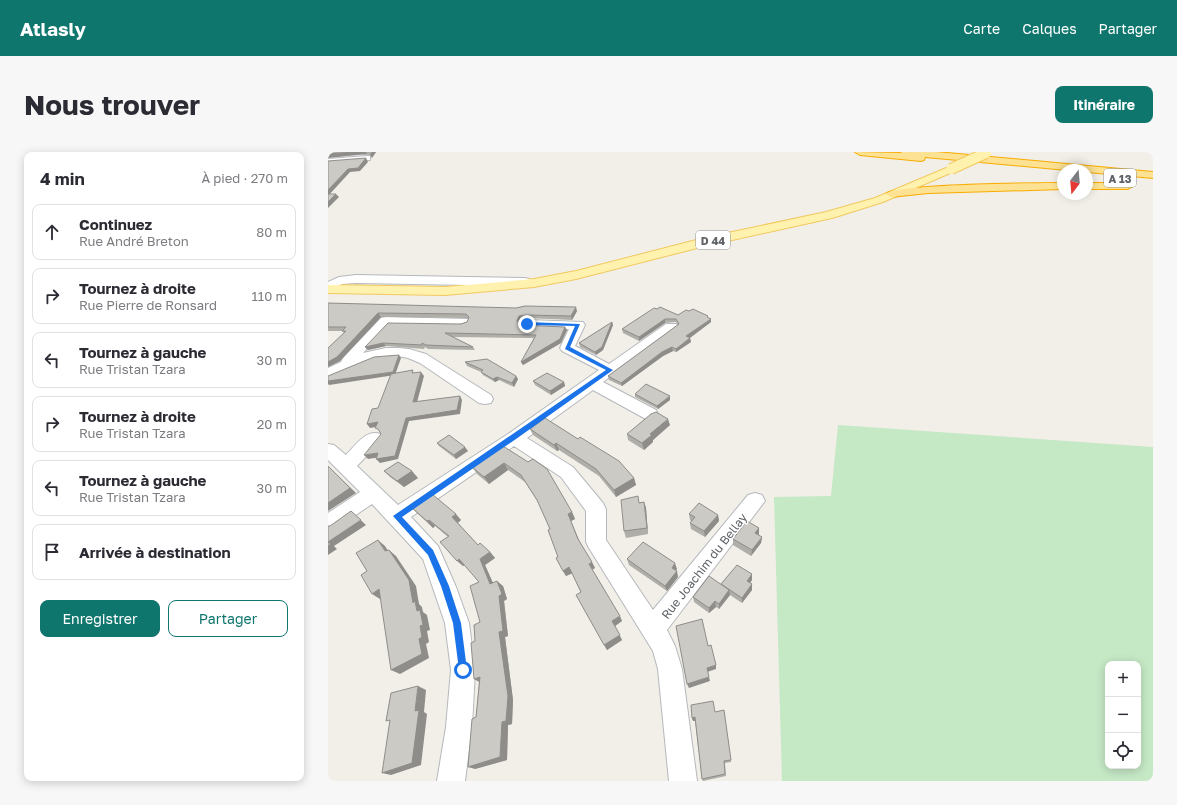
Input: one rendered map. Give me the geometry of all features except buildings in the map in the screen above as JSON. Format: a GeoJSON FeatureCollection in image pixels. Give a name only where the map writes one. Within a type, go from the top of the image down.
{"type":"FeatureCollection","features":[{"type":"Feature","properties":{"kind":"highway"},"geometry":{"type":"LineString","coordinates":[[860,152],[1057,171]]}},
{"type":"Feature","properties":{"kind":"highway","name":"A 13"},"geometry":{"type":"LineString","coordinates":[[906,152],[1153,175]]}},
{"type":"Feature","properties":{"kind":"highway"},"geometry":{"type":"LineString","coordinates":[[1053,156],[1153,170]]}},
{"type":"Feature","properties":{"kind":"highway","name":"A 13"},"geometry":{"type":"LineString","coordinates":[[1093,175],[1153,181]]}},
{"type":"Feature","properties":{"kind":"highway"},"geometry":{"type":"LineString","coordinates":[[935,176],[937,180],[944,184],[973,188]]}},
{"type":"Feature","properties":{"kind":"highway"},"geometry":{"type":"LineString","coordinates":[[891,194],[914,191],[973,188],[1057,186]]}},
{"type":"Feature","properties":{"kind":"highway"},"geometry":{"type":"LineString","coordinates":[[1093,186],[1137,186]]}},
{"type":"Feature","properties":{"kind":"main road","name":"D 44"},"geometry":{"type":"LineString","coordinates":[[329,289],[445,291],[534,283],[582,273],[704,242],[828,215],[865,204],[891,194],[988,153]]}},
{"type":"Feature","properties":{"kind":"street"},"geometry":{"type":"LineString","coordinates":[[328,161],[367,158]]}},
{"type":"Feature","properties":{"kind":"street"},"geometry":{"type":"LineString","coordinates":[[345,364],[386,321],[463,322]]}},
{"type":"Feature","properties":{"kind":"street"},"geometry":{"type":"LineString","coordinates":[[527,324],[578,325],[567,348],[610,370]]}},
{"type":"Feature","properties":{"kind":"street"},"geometry":{"type":"LineString","coordinates":[[397,516],[514,438],[671,327]]}},
{"type":"Feature","properties":{"kind":"street"},"geometry":{"type":"LineString","coordinates":[[328,374],[345,364],[366,357],[385,353],[404,353],[422,357],[485,399]]}},
{"type":"Feature","properties":{"kind":"street"},"geometry":{"type":"LineString","coordinates":[[592,383],[650,414]]}},
{"type":"Feature","properties":{"kind":"street"},"geometry":{"type":"LineString","coordinates":[[374,438],[334,457],[397,516],[431,553],[445,586],[457,623],[463,670],[459,727],[451,781]]}},
{"type":"Feature","properties":{"kind":"street","name":"Rue Joachim du Bellay"},"geometry":{"type":"LineString","coordinates":[[514,438],[567,472],[596,509],[596,542],[663,646],[670,669],[683,781]]}},
{"type":"Feature","properties":{"kind":"street"},"geometry":{"type":"LineString","coordinates":[[328,523],[374,494]]}},
{"type":"Feature","properties":{"kind":"street","name":"Rue Joachim du Bellay"},"geometry":{"type":"LineString","coordinates":[[652,630],[755,501]]}},
{"type":"Feature","properties":{"kind":"green space"},"geometry":{"type":"Polygon","coordinates":[[[838,425],[1153,447],[1153,781],[782,781],[774,497],[831,496],[838,425]]]}},
{"type":"Feature","properties":{"kind":"route"},"geometry":{"type":"LineString","coordinates":[[463,670],[457,623],[445,586],[431,553],[397,516],[514,438],[610,370],[567,348],[578,325],[527,324]]}}]}
